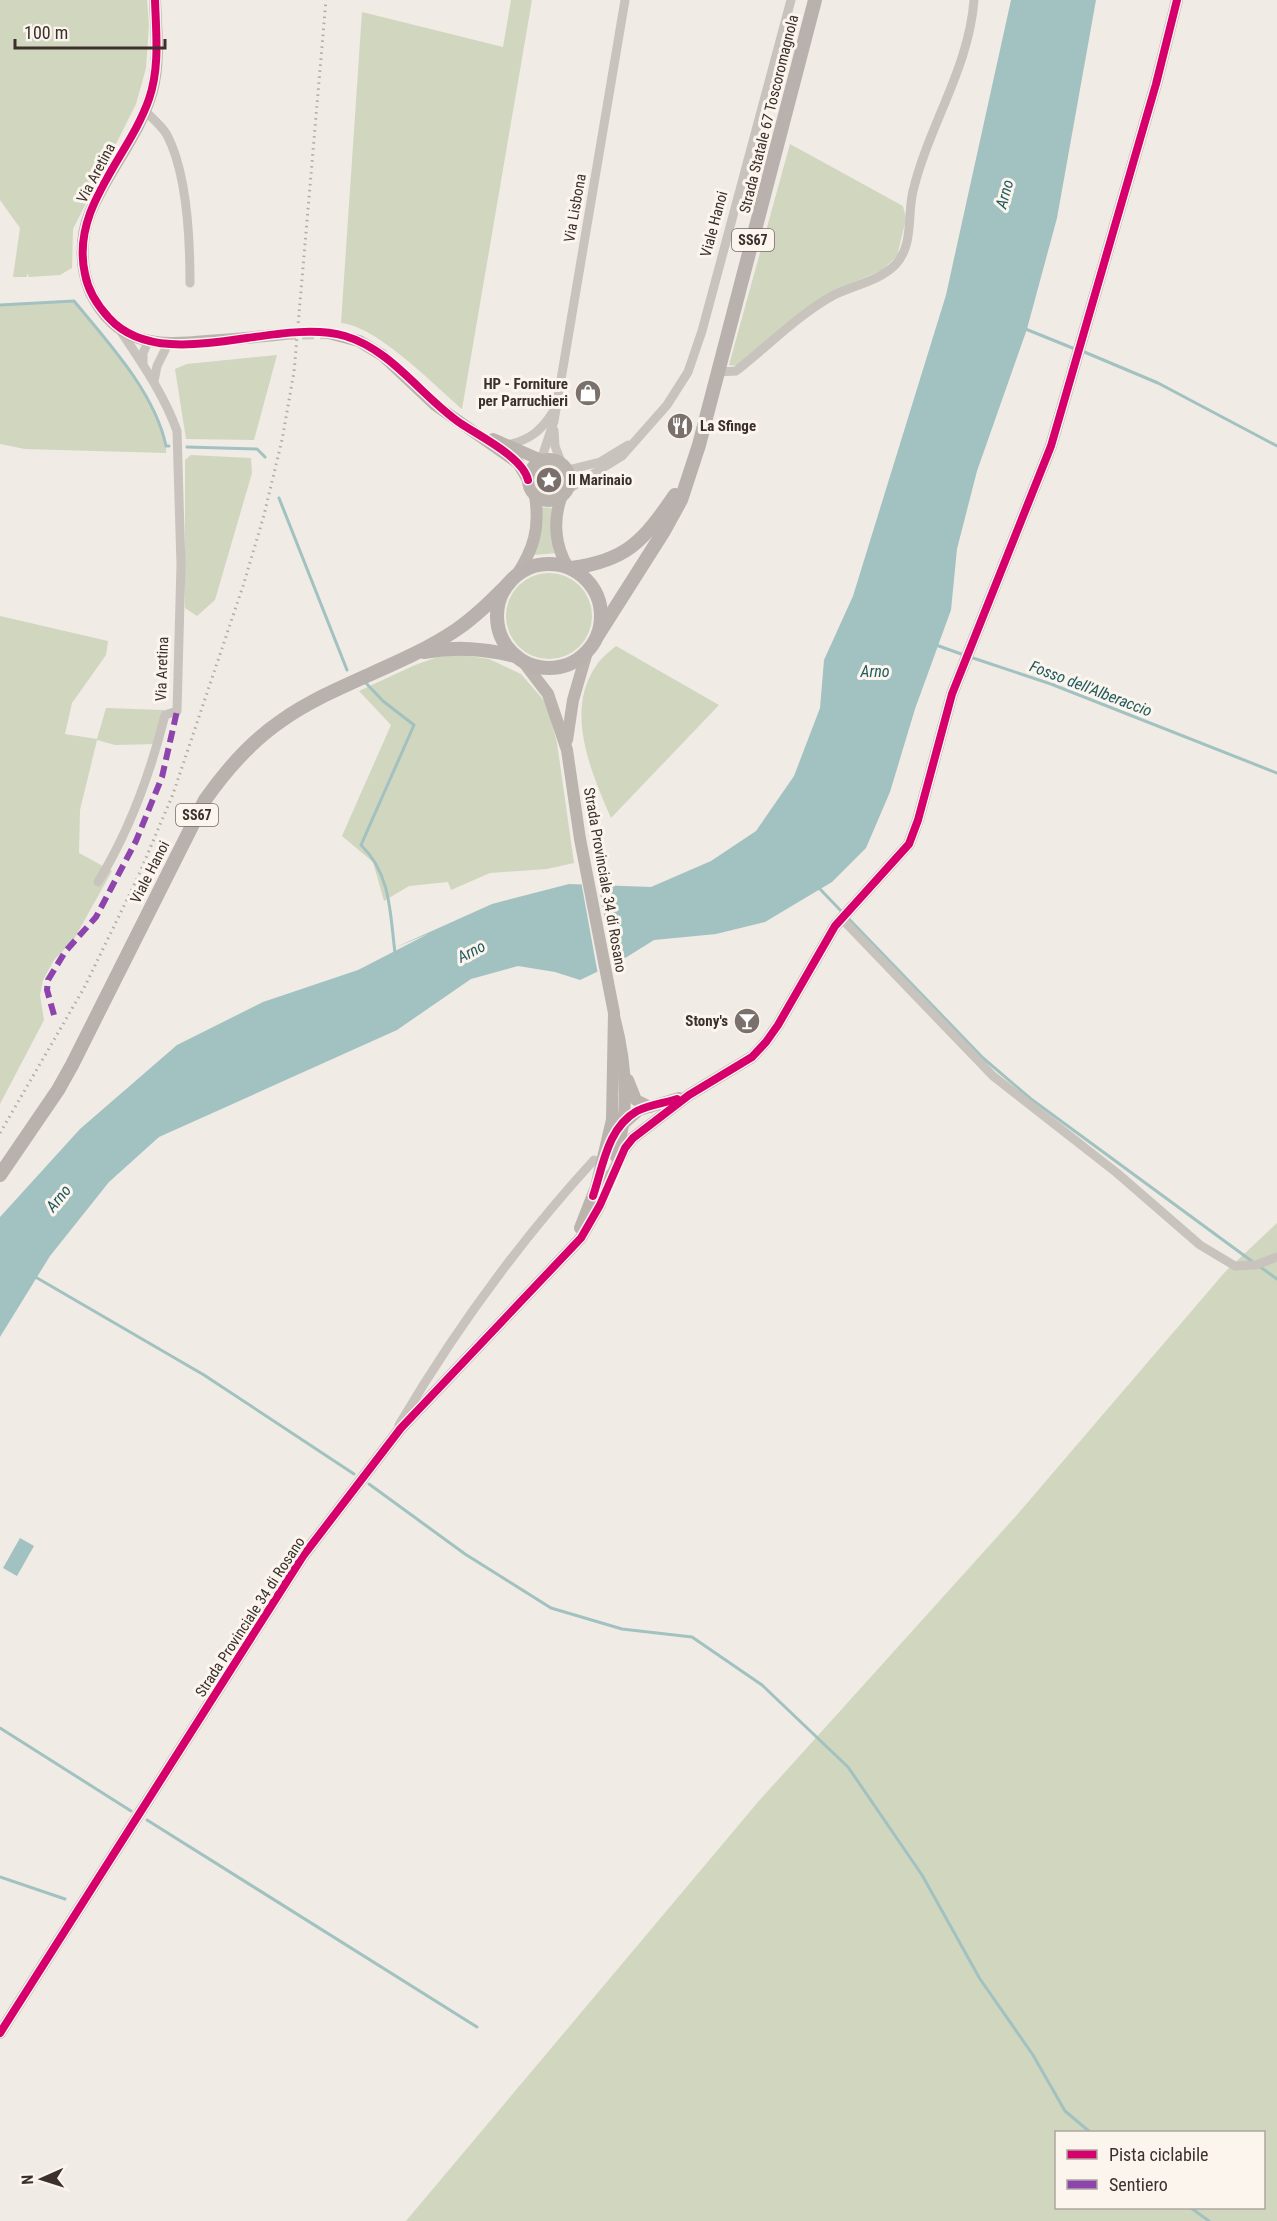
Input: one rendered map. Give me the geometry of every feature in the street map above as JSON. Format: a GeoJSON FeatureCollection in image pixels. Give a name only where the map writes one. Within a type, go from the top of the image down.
{"type":"FeatureCollection","features":[{"type":"Feature","properties":{"kind":"main road","name":"Via Aretina"},"geometry":{"type":"LineString","coordinates":[[154,0],[156,69],[145,111],[91,210],[83,239],[84,267],[89,288],[99,306],[118,327],[130,336],[148,342],[168,344],[284,334]]}},
{"type":"Feature","properties":{"kind":"main road","name":"Strada Statale 67 Toscoromagnola"},"geometry":{"type":"LineString","coordinates":[[598,635],[681,500],[718,372],[815,0]]}},
{"type":"Feature","properties":{"kind":"main road"},"geometry":{"type":"LineString","coordinates":[[608,1183],[625,1148],[655,1121],[689,1095],[735,1068],[766,1042],[841,918],[909,844],[918,820],[952,694],[1051,446],[1156,84],[1178,0]]}},
{"type":"Feature","properties":{"kind":"main road"},"geometry":{"type":"LineString","coordinates":[[328,333],[351,338],[373,348],[434,404],[518,463],[528,480]]}},
{"type":"Feature","properties":{"kind":"main road"},"geometry":{"type":"LineString","coordinates":[[480,435],[507,444],[541,460],[531,470],[528,480]]}},
{"type":"Feature","properties":{"kind":"main road","name":"Viale Hanoi"},"geometry":{"type":"LineString","coordinates":[[416,653],[451,647],[482,648],[549,668],[569,664],[587,652],[598,635],[602,619],[600,603],[594,589],[584,576],[569,567],[562,557],[556,524],[565,494],[565,466],[548,459],[541,460]]}},
{"type":"Feature","properties":{"kind":"main road","name":"Strada Statale 67 Toscoromagnola"},"geometry":{"type":"LineString","coordinates":[[569,567],[595,565],[622,553],[661,514],[687,479]]}},
{"type":"Feature","properties":{"kind":"main road","name":"Viale Hanoi"},"geometry":{"type":"LineString","coordinates":[[0,1175],[58,1090],[72,1065],[205,800],[223,774],[249,745],[280,721],[318,698],[416,653],[455,630],[481,611],[512,580],[528,558],[537,536],[535,496],[528,480]]}},
{"type":"Feature","properties":{"kind":"main road"},"geometry":{"type":"LineString","coordinates":[[535,496],[548,502],[565,494]]}},
{"type":"Feature","properties":{"kind":"main road","name":"Viale Hanoi"},"geometry":{"type":"LineString","coordinates":[[519,658],[506,644],[499,630],[499,606],[512,580],[540,564],[569,567]]}},
{"type":"Feature","properties":{"kind":"main road","name":"Strada Provinciale 34 di Rosano"},"geometry":{"type":"LineString","coordinates":[[567,750],[573,700],[587,652]]}},
{"type":"Feature","properties":{"kind":"main road","name":"Strada Provinciale 34 di Rosano"},"geometry":{"type":"LineString","coordinates":[[0,2033],[303,1556],[401,1428],[585,1232],[608,1183],[623,1121],[623,1058],[580,839],[567,750],[548,694],[519,658]]}},
{"type":"Feature","properties":{"kind":"main road","name":"Strada Provinciale 34 di Rosano"},"geometry":{"type":"LineString","coordinates":[[566,1253],[589,1208],[607,1149],[614,1095],[614,1015]]}},
{"type":"Feature","properties":{"kind":"main road"},"geometry":{"type":"LineString","coordinates":[[623,1058],[628,1084],[636,1100],[650,1107]]}},
{"type":"Feature","properties":{"kind":"main road"},"geometry":{"type":"LineString","coordinates":[[614,1095],[623,1121],[637,1127],[655,1121]]}},
{"type":"Feature","properties":{"kind":"main road"},"geometry":{"type":"LineString","coordinates":[[607,1149],[623,1121],[639,1110],[689,1095]]}},
{"type":"Feature","properties":{"kind":"street","name":"Via Lisbona"},"geometry":{"type":"LineString","coordinates":[[541,460],[554,421],[626,0]]}},
{"type":"Feature","properties":{"kind":"street","name":"Viale Hanoi"},"geometry":{"type":"LineString","coordinates":[[565,494],[612,464],[636,440],[667,405],[691,362],[791,0]]}},
{"type":"Feature","properties":{"kind":"street"},"geometry":{"type":"LineString","coordinates":[[718,372],[736,371],[834,296],[884,274],[897,264],[908,237],[911,200],[919,167],[965,53],[972,24],[974,0]]}},
{"type":"Feature","properties":{"kind":"street"},"geometry":{"type":"LineString","coordinates":[[145,111],[166,133],[172,147],[186,205],[190,237],[190,283]]}},
{"type":"Feature","properties":{"kind":"street","name":"Via Aretina"},"geometry":{"type":"LineString","coordinates":[[98,882],[120,847],[141,797],[165,715],[177,711],[181,565],[179,453],[170,411],[154,381],[118,327]]}},
{"type":"Feature","properties":{"kind":"street"},"geometry":{"type":"LineString","coordinates":[[142,364],[143,353],[148,342]]}},
{"type":"Feature","properties":{"kind":"street"},"geometry":{"type":"LineString","coordinates":[[154,381],[159,362],[168,344]]}},
{"type":"Feature","properties":{"kind":"street"},"geometry":{"type":"LineString","coordinates":[[507,444],[536,434],[543,429],[556,408]]}},
{"type":"Feature","properties":{"kind":"street","name":"Via Lisbona"},"geometry":{"type":"LineString","coordinates":[[554,421],[555,446],[565,466]]}},
{"type":"Feature","properties":{"kind":"street","name":"Viale Hanoi"},"geometry":{"type":"LineString","coordinates":[[565,466],[600,462],[636,440]]}},
{"type":"Feature","properties":{"kind":"street"},"geometry":{"type":"LineString","coordinates":[[841,918],[993,1076],[1117,1173],[1200,1245],[1235,1266],[1256,1265],[1277,1257]]}},
{"type":"Feature","properties":{"kind":"street"},"geometry":{"type":"LineString","coordinates":[[385,1449],[435,1364],[483,1294],[551,1207],[594,1160]]}},
{"type":"Feature","properties":{"kind":"green space"},"geometry":{"type":"Polygon","coordinates":[[[0,0],[147,0],[149,25],[146,68],[136,104],[73,229],[72,268],[60,275],[29,277],[27,273],[27,277],[13,277],[20,228],[0,200],[0,0]]]}},
{"type":"Feature","properties":{"kind":"green space"},"geometry":{"type":"Polygon","coordinates":[[[511,0],[532,0],[462,409],[388,345],[371,334],[341,323],[362,12],[503,47],[511,0]]]}},
{"type":"Feature","properties":{"kind":"green space"},"geometry":{"type":"Polygon","coordinates":[[[790,144],[903,206],[906,219],[897,256],[882,270],[829,293],[737,366],[729,365],[790,144]]]}},
{"type":"Feature","properties":{"kind":"green space"},"geometry":{"type":"Polygon","coordinates":[[[74,301],[116,352],[146,395],[164,436],[166,453],[25,449],[0,444],[0,305],[74,301]]]}},
{"type":"Feature","properties":{"kind":"green space"},"geometry":{"type":"Polygon","coordinates":[[[277,355],[254,440],[186,439],[175,369],[187,364],[277,355]]]}},
{"type":"Feature","properties":{"kind":"green space"},"geometry":{"type":"Polygon","coordinates":[[[191,455],[251,458],[252,473],[215,600],[197,616],[185,608],[185,460],[191,455]]]}},
{"type":"Feature","properties":{"kind":"green space"},"geometry":{"type":"Polygon","coordinates":[[[549,467],[558,471],[562,480],[558,489],[549,493],[540,489],[536,480],[540,471],[549,467]]]}},
{"type":"Feature","properties":{"kind":"green space"},"geometry":{"type":"Polygon","coordinates":[[[540,507],[553,508],[557,553],[534,555],[540,507]]]}},
{"type":"Feature","properties":{"kind":"green space"},"geometry":{"type":"Polygon","coordinates":[[[541,573],[557,573],[580,585],[589,599],[592,616],[589,633],[580,647],[557,659],[541,659],[525,652],[513,640],[506,624],[506,608],[513,592],[525,580],[541,573]]]}},
{"type":"Feature","properties":{"kind":"green space"},"geometry":{"type":"Polygon","coordinates":[[[0,616],[108,641],[106,655],[72,703],[65,734],[97,739],[106,708],[164,710],[156,744],[115,745],[97,740],[80,810],[79,853],[112,871],[74,939],[54,960],[43,980],[40,995],[44,1020],[0,1104],[0,616]]]}},
{"type":"Feature","properties":{"kind":"green space"},"geometry":{"type":"Polygon","coordinates":[[[616,646],[719,705],[611,818],[589,763],[584,743],[582,703],[587,684],[596,666],[616,646]]]}},
{"type":"Feature","properties":{"kind":"green space"},"geometry":{"type":"Polygon","coordinates":[[[449,653],[489,659],[521,674],[547,704],[557,743],[574,863],[547,869],[490,873],[451,890],[448,882],[409,886],[384,901],[373,862],[342,836],[391,725],[359,691],[415,665],[449,653]]]}},
{"type":"Feature","properties":{"kind":"green space"},"geometry":{"type":"Polygon","coordinates":[[[1277,1223],[1277,2221],[406,2221],[758,1802],[1016,1516],[1225,1272],[1277,1223]]]}},
{"type":"Feature","properties":{"kind":"water","name":"Arno"},"geometry":{"type":"Polygon","coordinates":[[[1011,0],[1096,0],[1057,218],[1027,329],[977,471],[957,549],[951,610],[915,709],[890,792],[866,848],[832,882],[765,922],[716,934],[654,940],[622,960],[580,980],[555,972],[518,966],[471,979],[397,1030],[159,1137],[109,1182],[50,1256],[0,1337],[0,1217],[80,1129],[177,1045],[263,1002],[358,970],[428,934],[394,948],[492,904],[569,884],[651,887],[711,861],[756,831],[794,776],[820,708],[824,660],[853,596],[946,295],[1011,0]]]}},
{"type":"Feature","properties":{"kind":"water"},"geometry":{"type":"Polygon","coordinates":[[[20,1538],[34,1546],[17,1576],[3,1568],[20,1538]]]}},
{"type":"Feature","properties":{"kind":"pier"},"geometry":{"type":"Polygon","coordinates":[[[581,881],[598,882],[614,967],[598,975],[581,881]]]}},
{"type":"Feature","properties":{"kind":"waterway"},"geometry":{"type":"LineString","coordinates":[[0,305],[74,301],[129,369],[152,407],[166,446],[169,446]]}},
{"type":"Feature","properties":{"kind":"waterway"},"geometry":{"type":"LineString","coordinates":[[1023,328],[1075,349]]}},
{"type":"Feature","properties":{"kind":"waterway"},"geometry":{"type":"LineString","coordinates":[[1082,351],[1158,383],[1277,446]]}},
{"type":"Feature","properties":{"kind":"waterway"},"geometry":{"type":"LineString","coordinates":[[187,447],[257,449],[265,457]]}},
{"type":"Feature","properties":{"kind":"waterway"},"geometry":{"type":"LineString","coordinates":[[279,498],[347,670]]}},
{"type":"Feature","properties":{"kind":"waterway","name":"Fosso dell'Alberaccio"},"geometry":{"type":"LineString","coordinates":[[936,645],[964,655]]}},
{"type":"Feature","properties":{"kind":"waterway","name":"Fosso dell'Alberaccio"},"geometry":{"type":"LineString","coordinates":[[970,657],[1051,684],[1277,773]]}},
{"type":"Feature","properties":{"kind":"waterway"},"geometry":{"type":"LineString","coordinates":[[364,681],[383,701],[414,725],[361,845],[371,856],[384,881],[395,953]]}},
{"type":"Feature","properties":{"kind":"waterway"},"geometry":{"type":"LineString","coordinates":[[819,888],[843,913]]}},
{"type":"Feature","properties":{"kind":"waterway"},"geometry":{"type":"LineString","coordinates":[[848,918],[983,1058],[1031,1099],[1253,1262]]}},
{"type":"Feature","properties":{"kind":"waterway"},"geometry":{"type":"LineString","coordinates":[[1259,1266],[1277,1279]]}},
{"type":"Feature","properties":{"kind":"waterway"},"geometry":{"type":"LineString","coordinates":[[32,1275],[204,1375],[354,1474]]}},
{"type":"Feature","properties":{"kind":"waterway"},"geometry":{"type":"LineString","coordinates":[[369,1484],[465,1554],[551,1608],[622,1629],[692,1637],[762,1685],[848,1767],[922,1875],[980,1979],[1033,2055],[1065,2111],[1089,2131]]}},
{"type":"Feature","properties":{"kind":"waterway"},"geometry":{"type":"LineString","coordinates":[[0,1728],[131,1811]]}},
{"type":"Feature","properties":{"kind":"waterway"},"geometry":{"type":"LineString","coordinates":[[147,1820],[477,2027]]}},
{"type":"Feature","properties":{"kind":"waterway"},"geometry":{"type":"LineString","coordinates":[[0,1877],[65,1899]]}},
{"type":"Feature","properties":{"kind":"waterway"},"geometry":{"type":"LineString","coordinates":[[1192,2209],[1209,2221]]}},
{"type":"Feature","properties":{"kind":"tunnel"},"geometry":{"type":"LineString","coordinates":[[284,334],[328,333]]}},
{"type":"Feature","properties":{"kind":"railway"},"geometry":{"type":"LineString","coordinates":[[0,1133],[84,988],[137,879],[173,794],[243,586],[264,515],[282,440],[294,372],[326,0]]}},
{"type":"Feature","properties":{"kind":"marked path"},"geometry":{"type":"LineString","coordinates":[[54,1015],[47,990],[48,980],[65,952],[96,917],[136,841],[162,777],[177,711]]}},
{"type":"Feature","properties":{"kind":"cycle path"},"geometry":{"type":"LineString","coordinates":[[155,0],[156,62],[149,99],[140,120],[93,205],[86,227],[83,250],[86,280],[101,308],[109,318],[132,335],[159,343],[221,342],[286,333],[317,332],[345,336],[377,352],[460,423],[509,455],[518,463],[528,480]]}},
{"type":"Feature","properties":{"kind":"cycle path"},"geometry":{"type":"LineString","coordinates":[[0,2033],[303,1556],[401,1428],[581,1238],[600,1205],[625,1148],[633,1138],[689,1095],[752,1057],[778,1025],[835,926],[909,844],[918,820],[952,694],[1051,446],[1156,84],[1177,0]]}},
{"type":"Feature","properties":{"kind":"cycle path"},"geometry":{"type":"LineString","coordinates":[[593,1196],[607,1149],[619,1127],[637,1111],[677,1099]]}},
{"type":"Feature","properties":{"kind":"place","name":"HP - Forniture per Parruchieri"},"geometry":{"type":"Point","coordinates":[588,393]}},
{"type":"Feature","properties":{"kind":"place","name":"La Sfinge"},"geometry":{"type":"Point","coordinates":[680,426]}},
{"type":"Feature","properties":{"kind":"place","name":"Il Marinaio"},"geometry":{"type":"Point","coordinates":[549,480]}},
{"type":"Feature","properties":{"kind":"place","name":"Stony's"},"geometry":{"type":"Point","coordinates":[747,1021]}}]}
